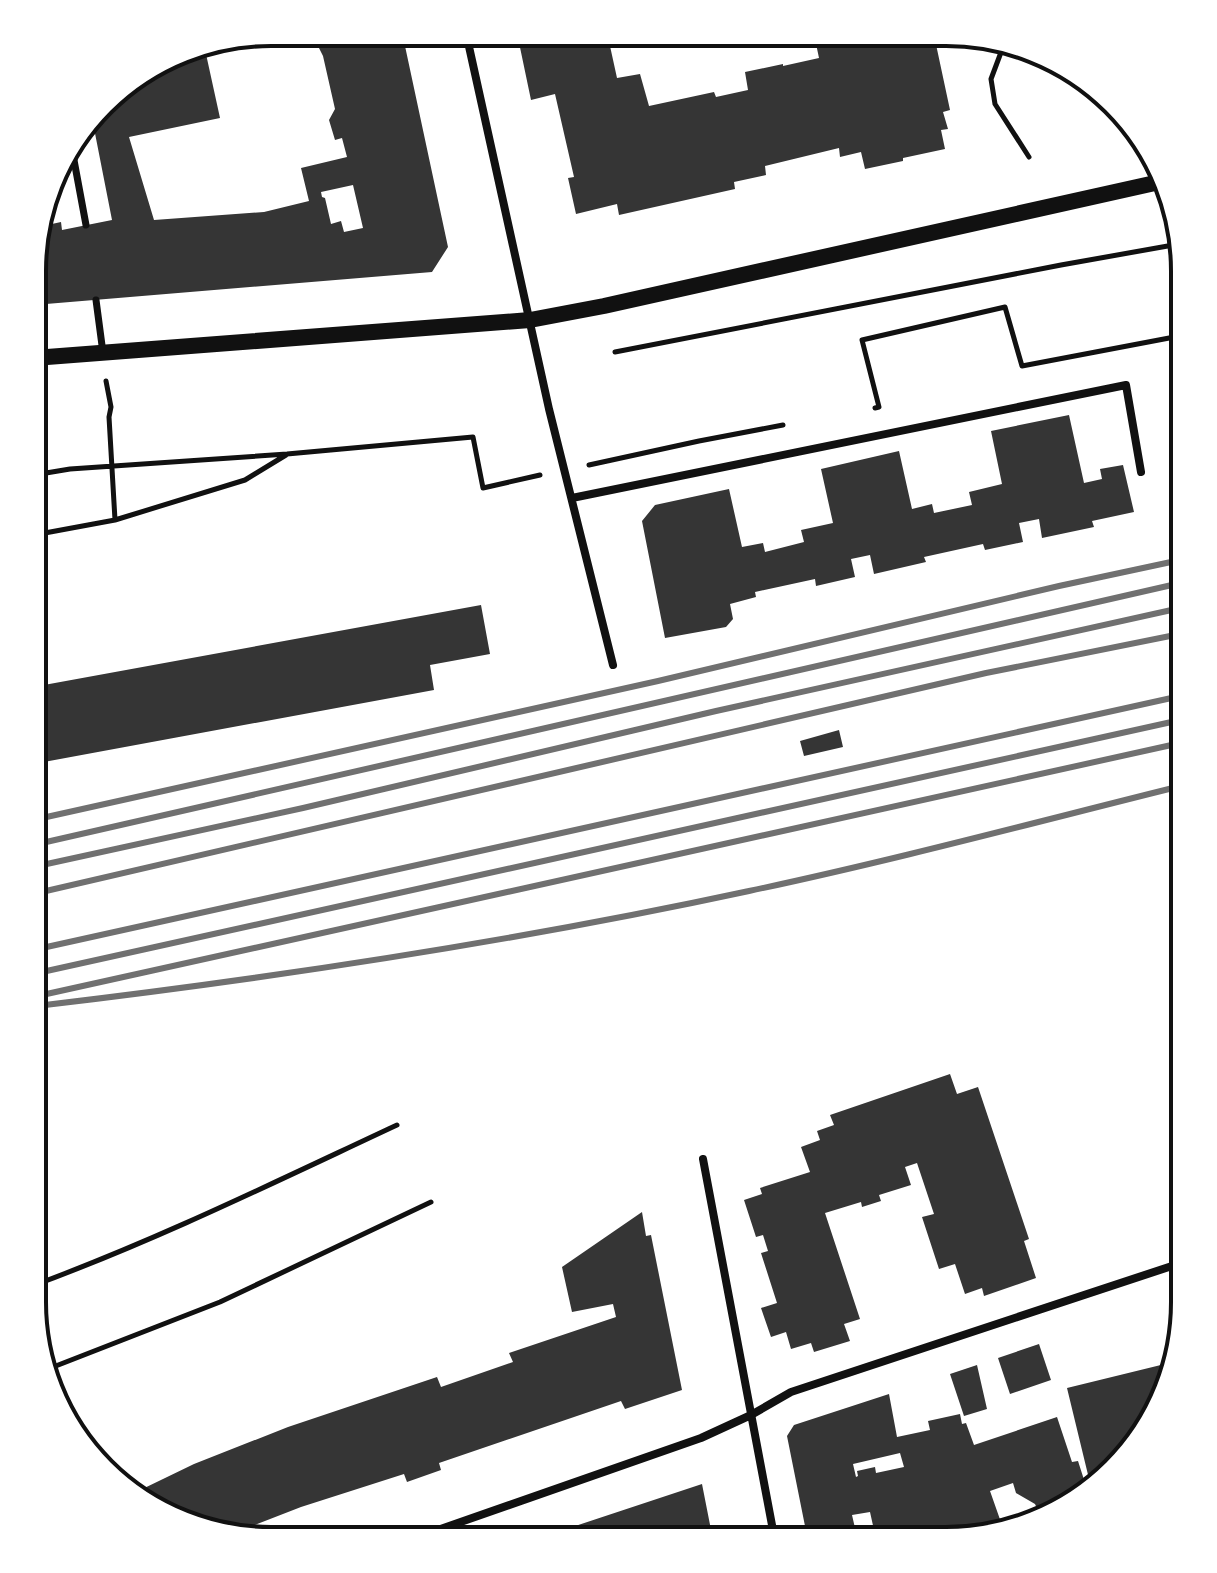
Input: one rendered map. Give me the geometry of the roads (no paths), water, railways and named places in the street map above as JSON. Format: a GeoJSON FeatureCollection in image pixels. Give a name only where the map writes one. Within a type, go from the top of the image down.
{"type":"FeatureCollection","features":[{"type":"Feature","properties":{"kind":"main road"},"geometry":{"type":"LineString","coordinates":[[46,357],[530,320],[1153,183]]}},
{"type":"Feature","properties":{"kind":"street"},"geometry":{"type":"LineString","coordinates":[[469,46],[549,409],[613,665]]}},
{"type":"Feature","properties":{"kind":"street"},"geometry":{"type":"LineString","coordinates":[[74,162],[86,225]]}},
{"type":"Feature","properties":{"kind":"street"},"geometry":{"type":"LineString","coordinates":[[96,300],[103,353]]}},
{"type":"Feature","properties":{"kind":"street"},"geometry":{"type":"LineString","coordinates":[[572,498],[1126,385],[1141,472]]}},
{"type":"Feature","properties":{"kind":"street"},"geometry":{"type":"LineString","coordinates":[[703,1159],[772,1527]]}},
{"type":"Feature","properties":{"kind":"street"},"geometry":{"type":"LineString","coordinates":[[446,1527],[701,1438],[791,1392],[1171,1266]]}},
{"type":"Feature","properties":{"kind":"railway"},"geometry":{"type":"LineString","coordinates":[[46,817],[658,681],[1171,562]]}},
{"type":"Feature","properties":{"kind":"railway"},"geometry":{"type":"LineString","coordinates":[[46,842],[1171,585]]}},
{"type":"Feature","properties":{"kind":"railway"},"geometry":{"type":"LineString","coordinates":[[46,864],[1171,610]]}},
{"type":"Feature","properties":{"kind":"railway"},"geometry":{"type":"LineString","coordinates":[[46,891],[986,673],[1171,636]]}},
{"type":"Feature","properties":{"kind":"railway"},"geometry":{"type":"LineString","coordinates":[[46,947],[1171,698]]}},
{"type":"Feature","properties":{"kind":"railway"},"geometry":{"type":"LineString","coordinates":[[46,971],[1171,722]]}},
{"type":"Feature","properties":{"kind":"railway"},"geometry":{"type":"LineString","coordinates":[[46,994],[1171,745]]}},
{"type":"Feature","properties":{"kind":"railway"},"geometry":{"type":"LineString","coordinates":[[46,1005],[398,956],[574,926],[858,866],[1171,789]]}}]}
